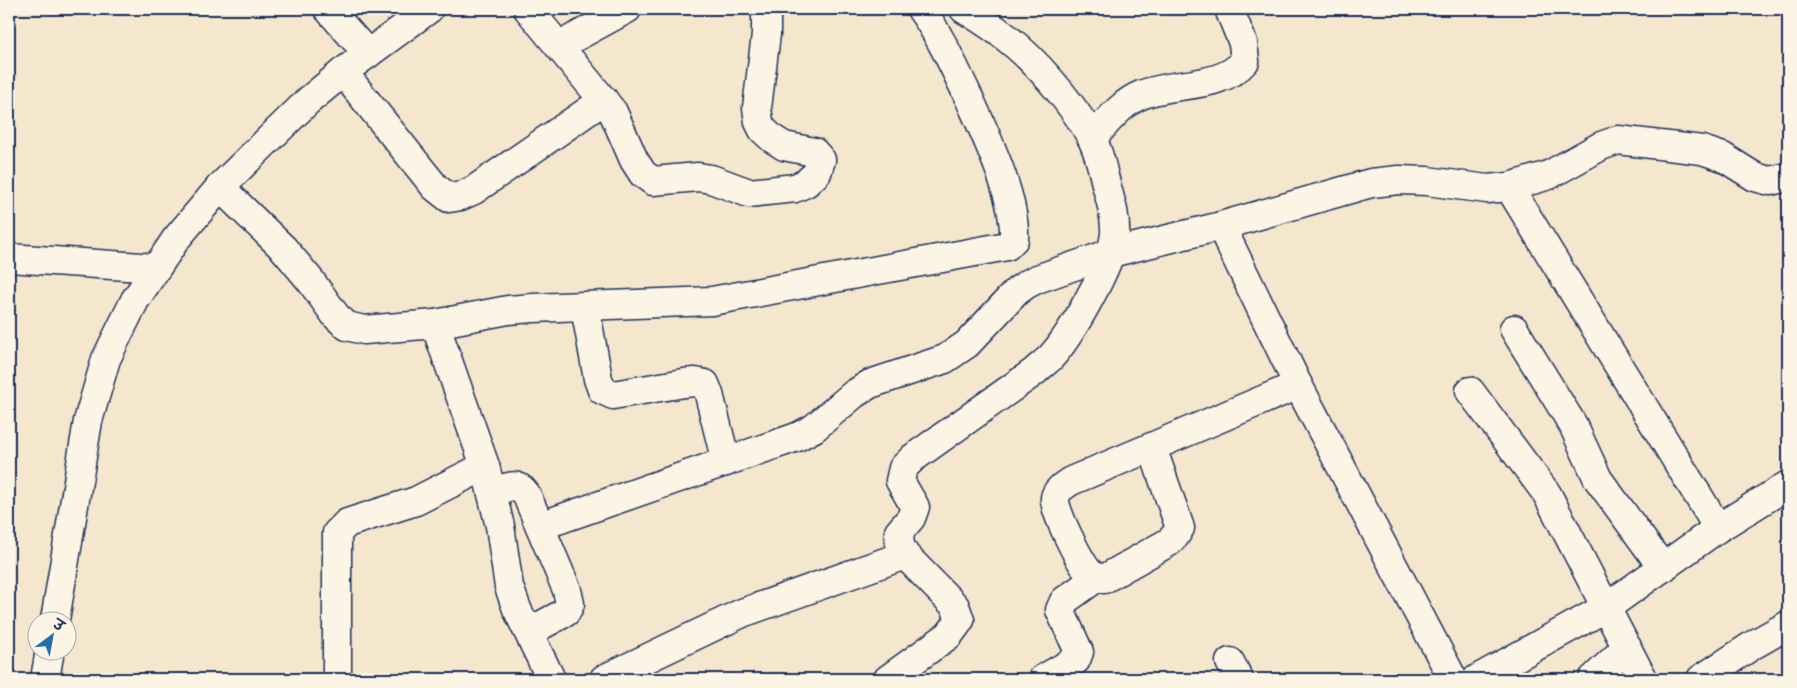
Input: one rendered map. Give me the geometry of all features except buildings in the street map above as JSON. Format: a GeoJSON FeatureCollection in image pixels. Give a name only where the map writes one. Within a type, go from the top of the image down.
{"type":"FeatureCollection","features":[{"type":"Feature","properties":{"kind":"street"},"geometry":{"type":"LineString","coordinates":[[328,9],[368,54]]}},
{"type":"Feature","properties":{"kind":"street"},"geometry":{"type":"LineString","coordinates":[[57,610],[88,421],[106,359],[136,300],[176,239],[220,187],[308,102],[343,72],[429,9]]}},
{"type":"Feature","properties":{"kind":"street"},"geometry":{"type":"LineString","coordinates":[[528,9],[613,112],[634,160],[643,174],[653,180],[698,177],[711,179],[749,193],[795,188],[806,183],[817,173],[821,160],[814,152],[784,146],[763,130],[759,122],[757,108],[766,34],[766,9]]}},
{"type":"Feature","properties":{"kind":"street"},"geometry":{"type":"LineString","coordinates":[[559,46],[627,9]]}},
{"type":"Feature","properties":{"kind":"street"},"geometry":{"type":"LineString","coordinates":[[921,9],[946,50],[990,144],[1005,187],[1014,227],[1014,239],[1026,284]]}},
{"type":"Feature","properties":{"kind":"street"},"geometry":{"type":"LineString","coordinates":[[888,679],[949,635],[960,620],[955,606],[905,555],[900,546],[900,532],[912,518],[915,507],[900,481],[903,468],[913,458],[1034,372],[1051,356],[1069,332],[1097,284],[1111,253],[1115,232],[1112,210],[1092,138],[1077,112],[1042,69],[1025,52],[1008,37],[964,9]]}},
{"type":"Feature","properties":{"kind":"street"},"geometry":{"type":"LineString","coordinates":[[1092,138],[1124,105],[1139,96],[1154,90],[1222,78],[1237,71],[1245,61],[1243,43],[1229,9]]}},
{"type":"Feature","properties":{"kind":"street"},"geometry":{"type":"LineString","coordinates":[[343,72],[435,187],[449,198],[461,196],[474,190],[604,100]]}},
{"type":"Feature","properties":{"kind":"street"},"geometry":{"type":"LineString","coordinates":[[540,526],[798,437],[814,428],[854,394],[870,384],[945,358],[967,344],[1017,291],[1026,284],[1111,253],[1221,226],[1371,183],[1399,180],[1427,181],[1487,189],[1509,187],[1549,175],[1601,146],[1618,140],[1702,150],[1724,157],[1755,177],[1770,181],[1788,177]]}},
{"type":"Feature","properties":{"kind":"street"},"geometry":{"type":"LineString","coordinates":[[220,187],[284,249],[310,280],[336,316],[348,326],[364,330],[434,324],[508,310],[712,301],[995,249],[1007,246],[1014,239]]}},
{"type":"Feature","properties":{"kind":"street"},"geometry":{"type":"LineString","coordinates":[[1509,187],[1718,528]]}},
{"type":"Feature","properties":{"kind":"street"},"geometry":{"type":"LineString","coordinates":[[1221,226],[1298,385],[1453,679]]}},
{"type":"Feature","properties":{"kind":"street"},"geometry":{"type":"LineString","coordinates":[[9,258],[156,268]]}},
{"type":"Feature","properties":{"kind":"street"},"geometry":{"type":"LineString","coordinates":[[585,306],[598,379],[602,390],[613,395],[684,383],[695,382],[704,384],[710,394],[726,462]]}},
{"type":"Feature","properties":{"kind":"street"},"geometry":{"type":"LineString","coordinates":[[434,324],[485,466],[500,526],[509,587],[517,609],[552,679]]}},
{"type":"Feature","properties":{"kind":"street"},"geometry":{"type":"LineString","coordinates":[[1514,329],[1573,425],[1598,480],[1663,568]]}},
{"type":"Feature","properties":{"kind":"street"},"geometry":{"type":"LineString","coordinates":[[1152,447],[1180,528],[1169,542],[1104,579],[1096,578],[1088,570],[1058,516],[1055,498],[1061,488],[1071,481],[1298,385]]}},
{"type":"Feature","properties":{"kind":"street"},"geometry":{"type":"LineString","coordinates":[[1470,391],[1547,494],[1643,679]]}},
{"type":"Feature","properties":{"kind":"street"},"geometry":{"type":"LineString","coordinates":[[337,679],[337,533],[347,523],[416,501],[485,466]]}},
{"type":"Feature","properties":{"kind":"street"},"geometry":{"type":"LineString","coordinates":[[1477,679],[1607,607],[1718,528],[1788,485]]}},
{"type":"Feature","properties":{"kind":"street"},"geometry":{"type":"LineString","coordinates":[[492,493],[505,487],[514,486],[523,489],[567,590],[570,604],[566,612],[528,632]]}},
{"type":"Feature","properties":{"kind":"street"},"geometry":{"type":"LineString","coordinates":[[604,679],[742,613],[905,555]]}},
{"type":"Feature","properties":{"kind":"street"},"geometry":{"type":"LineString","coordinates":[[1043,679],[1076,660],[1080,652],[1060,610],[1064,601],[1096,578]]}},
{"type":"Feature","properties":{"kind":"street"},"geometry":{"type":"LineString","coordinates":[[1701,679],[1788,625]]}},
{"type":"Feature","properties":{"kind":"street"},"geometry":{"type":"LineString","coordinates":[[1594,679],[1627,647]]}},
{"type":"Feature","properties":{"kind":"street"},"geometry":{"type":"LineString","coordinates":[[46,679],[49,660]]}}]}
